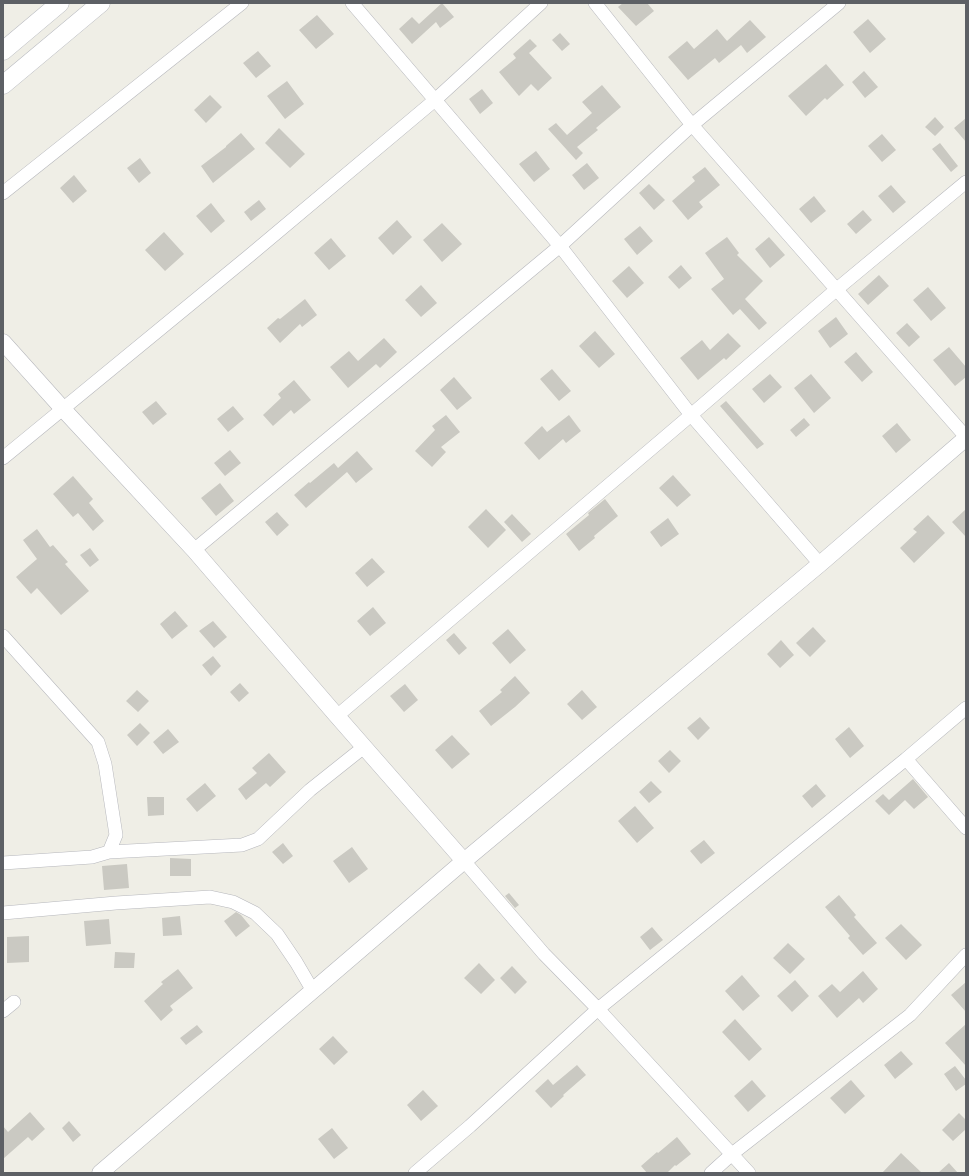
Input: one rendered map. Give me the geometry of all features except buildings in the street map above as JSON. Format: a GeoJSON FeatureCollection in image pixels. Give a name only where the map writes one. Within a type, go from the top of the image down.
{"type":"FeatureCollection","features":[{"type":"Feature","properties":{"kind":"main road"},"geometry":{"type":"LineString","coordinates":[[3,51],[60,3]]}},
{"type":"Feature","properties":{"kind":"main road"},"geometry":{"type":"LineString","coordinates":[[3,85],[102,3]]}},
{"type":"Feature","properties":{"kind":"street"},"geometry":{"type":"LineString","coordinates":[[3,193],[242,3]]}},
{"type":"Feature","properties":{"kind":"street"},"geometry":{"type":"LineString","coordinates":[[352,3],[560,246],[691,415],[820,564]]}},
{"type":"Feature","properties":{"kind":"street"},"geometry":{"type":"LineString","coordinates":[[3,458],[243,261],[435,100],[541,3]]}},
{"type":"Feature","properties":{"kind":"street"},"geometry":{"type":"LineString","coordinates":[[100,1173],[464,861],[820,564],[966,437],[692,125],[595,3]]}},
{"type":"Feature","properties":{"kind":"street"},"geometry":{"type":"LineString","coordinates":[[194,550],[560,246],[692,125],[839,3]]}},
{"type":"Feature","properties":{"kind":"street"},"geometry":{"type":"LineString","coordinates":[[337,716],[837,289],[966,182]]}},
{"type":"Feature","properties":{"kind":"street"},"geometry":{"type":"LineString","coordinates":[[3,342],[194,550],[544,954],[598,1009],[749,1173]]}},
{"type":"Feature","properties":{"kind":"street"},"geometry":{"type":"LineString","coordinates":[[3,636],[98,742],[105,764],[116,835],[109,852]]}},
{"type":"Feature","properties":{"kind":"street"},"geometry":{"type":"LineString","coordinates":[[415,1173],[470,1126],[598,1009],[906,759],[966,708]]}},
{"type":"Feature","properties":{"kind":"street"},"geometry":{"type":"LineString","coordinates":[[3,863],[92,857],[109,852],[242,845],[258,838],[310,790],[364,747]]}},
{"type":"Feature","properties":{"kind":"street"},"geometry":{"type":"LineString","coordinates":[[906,759],[966,828]]}},
{"type":"Feature","properties":{"kind":"street"},"geometry":{"type":"LineString","coordinates":[[3,913],[116,903],[210,897],[233,902],[255,913],[277,934],[313,991]]}},
{"type":"Feature","properties":{"kind":"street"},"geometry":{"type":"LineString","coordinates":[[711,1173],[732,1154],[910,1015],[966,955]]}},
{"type":"Feature","properties":{"kind":"street"},"geometry":{"type":"LineString","coordinates":[[3,1011],[14,1002]]}}]}
